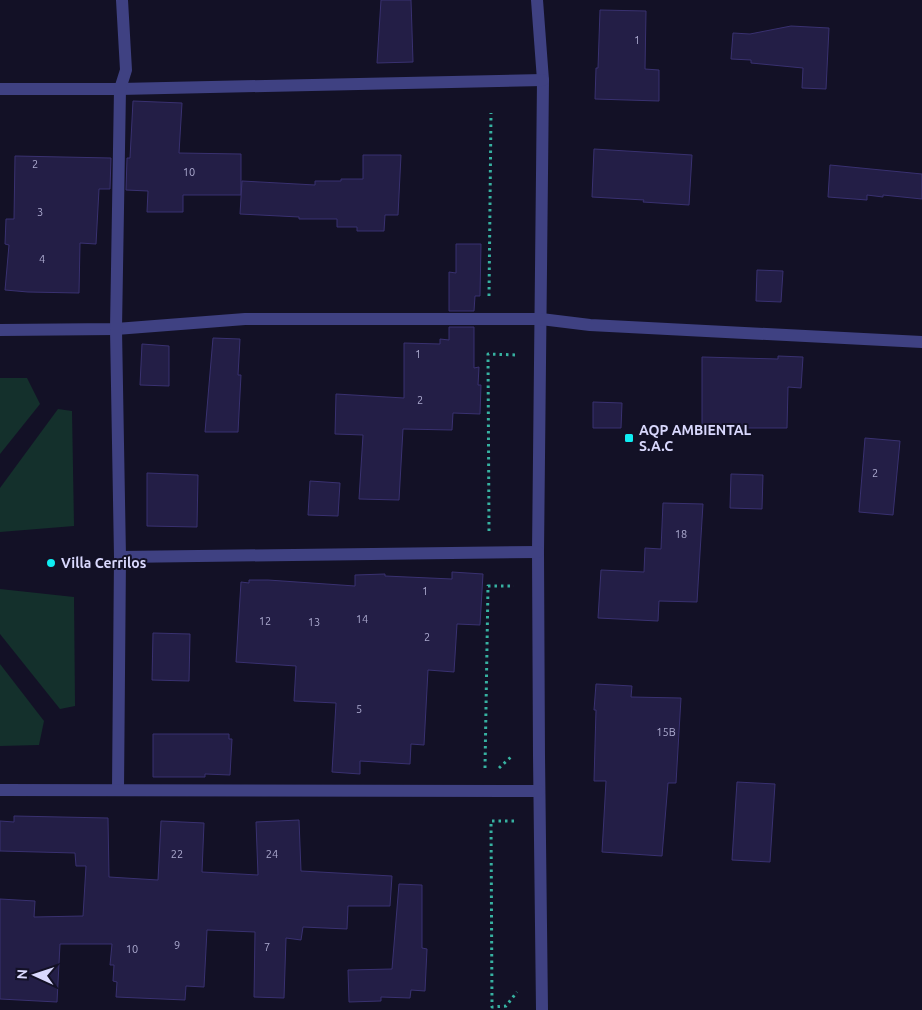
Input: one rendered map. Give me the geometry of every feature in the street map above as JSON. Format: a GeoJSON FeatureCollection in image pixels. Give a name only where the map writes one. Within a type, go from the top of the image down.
{"type":"FeatureCollection","features":[{"type":"Feature","properties":{"kind":"street"},"geometry":{"type":"LineString","coordinates":[[118,789],[120,557],[116,328],[120,89],[126,70],[122,0]]}},
{"type":"Feature","properties":{"kind":"street"},"geometry":{"type":"LineString","coordinates":[[537,0],[543,80],[538,552],[542,1010]]}},
{"type":"Feature","properties":{"kind":"street"},"geometry":{"type":"LineString","coordinates":[[0,89],[120,89],[543,80]]}},
{"type":"Feature","properties":{"kind":"street"},"geometry":{"type":"LineString","coordinates":[[0,330],[116,328],[245,319],[541,319],[590,325],[922,342]]}},
{"type":"Feature","properties":{"kind":"street"},"geometry":{"type":"LineString","coordinates":[[120,557],[538,552]]}},
{"type":"Feature","properties":{"kind":"street"},"geometry":{"type":"LineString","coordinates":[[0,790],[539,791]]}},
{"type":"Feature","properties":{"kind":"path"},"geometry":{"type":"LineString","coordinates":[[489,300],[491,113]]}},
{"type":"Feature","properties":{"kind":"path"},"geometry":{"type":"LineString","coordinates":[[488,534],[488,354],[517,355]]}},
{"type":"Feature","properties":{"kind":"path"},"geometry":{"type":"LineString","coordinates":[[512,756],[499,768],[485,768],[488,586],[514,586]]}},
{"type":"Feature","properties":{"kind":"path"},"geometry":{"type":"LineString","coordinates":[[514,821],[491,821],[492,1007],[506,1006],[517,992]]}},
{"type":"Feature","properties":{"kind":"green space"},"geometry":{"type":"Polygon","coordinates":[[[0,378],[27,378],[40,404],[0,454],[0,378]]]}},
{"type":"Feature","properties":{"kind":"green space"},"geometry":{"type":"Polygon","coordinates":[[[58,409],[72,411],[74,526],[0,532],[0,488],[58,409]]]}},
{"type":"Feature","properties":{"kind":"green space"},"geometry":{"type":"Polygon","coordinates":[[[0,589],[74,597],[75,706],[60,709],[0,634],[0,589]]]}},
{"type":"Feature","properties":{"kind":"green space"},"geometry":{"type":"Polygon","coordinates":[[[0,664],[44,721],[39,745],[0,746],[0,664]]]}},
{"type":"Feature","properties":{"kind":"building"},"geometry":{"type":"Polygon","coordinates":[[[381,0],[411,0],[413,62],[377,63],[381,0]]]}},
{"type":"Feature","properties":{"kind":"building"},"geometry":{"type":"Polygon","coordinates":[[[600,10],[646,11],[645,69],[659,70],[659,101],[595,99],[600,10]]]}},
{"type":"Feature","properties":{"kind":"building"},"geometry":{"type":"Polygon","coordinates":[[[791,26],[829,28],[826,89],[802,88],[803,68],[731,59],[733,33],[750,34],[791,26]]]}},
{"type":"Feature","properties":{"kind":"building"},"geometry":{"type":"Polygon","coordinates":[[[133,101],[182,103],[179,153],[241,154],[241,195],[183,195],[183,212],[147,212],[148,191],[126,190],[127,158],[130,158],[133,101]]]}},
{"type":"Feature","properties":{"kind":"building"},"geometry":{"type":"Polygon","coordinates":[[[594,149],[692,155],[689,205],[592,197],[594,149]]]}},
{"type":"Feature","properties":{"kind":"building"},"geometry":{"type":"Polygon","coordinates":[[[363,155],[401,155],[398,215],[385,215],[384,231],[357,231],[357,227],[337,227],[337,219],[299,219],[299,217],[240,214],[242,181],[315,185],[315,181],[363,179],[363,155]]]}},
{"type":"Feature","properties":{"kind":"building"},"geometry":{"type":"Polygon","coordinates":[[[15,156],[111,158],[110,189],[99,189],[96,244],[80,243],[79,293],[5,290],[9,245],[5,244],[6,219],[14,219],[15,156]]]}},
{"type":"Feature","properties":{"kind":"building"},"geometry":{"type":"Polygon","coordinates":[[[830,165],[922,174],[922,199],[883,195],[883,197],[867,195],[867,200],[828,197],[830,165]]]}},
{"type":"Feature","properties":{"kind":"building"},"geometry":{"type":"Polygon","coordinates":[[[456,244],[481,244],[480,296],[475,296],[474,311],[449,311],[449,272],[456,273],[456,244]]]}},
{"type":"Feature","properties":{"kind":"building"},"geometry":{"type":"Polygon","coordinates":[[[757,270],[783,271],[781,302],[756,301],[757,270]]]}},
{"type":"Feature","properties":{"kind":"building"},"geometry":{"type":"Polygon","coordinates":[[[449,327],[474,327],[474,368],[479,367],[478,385],[481,385],[480,414],[453,413],[452,430],[403,429],[399,500],[359,499],[363,435],[335,434],[336,394],[404,398],[404,343],[440,344],[440,339],[449,340],[449,327]]]}},
{"type":"Feature","properties":{"kind":"building"},"geometry":{"type":"Polygon","coordinates":[[[213,338],[240,339],[238,375],[241,375],[238,432],[205,432],[213,338]]]}},
{"type":"Feature","properties":{"kind":"building"},"geometry":{"type":"Polygon","coordinates":[[[142,344],[169,346],[169,386],[140,385],[142,344]]]}},
{"type":"Feature","properties":{"kind":"building"},"geometry":{"type":"Polygon","coordinates":[[[778,356],[803,357],[801,388],[788,387],[787,428],[702,428],[702,357],[778,359],[778,356]]]}},
{"type":"Feature","properties":{"kind":"building"},"geometry":{"type":"Polygon","coordinates":[[[593,402],[622,403],[621,428],[593,428],[593,402]]]}},
{"type":"Feature","properties":{"kind":"building"},"geometry":{"type":"Polygon","coordinates":[[[865,438],[900,441],[893,515],[859,512],[865,438]]]}},
{"type":"Feature","properties":{"kind":"building"},"geometry":{"type":"Polygon","coordinates":[[[147,473],[198,475],[197,527],[147,526],[147,473]]]}},
{"type":"Feature","properties":{"kind":"building"},"geometry":{"type":"Polygon","coordinates":[[[731,474],[763,475],[762,509],[730,508],[731,474]]]}},
{"type":"Feature","properties":{"kind":"building"},"geometry":{"type":"Polygon","coordinates":[[[310,481],[340,483],[338,516],[308,515],[310,481]]]}},
{"type":"Feature","properties":{"kind":"building"},"geometry":{"type":"Polygon","coordinates":[[[663,503],[703,504],[697,602],[659,601],[658,621],[598,618],[601,570],[644,572],[645,548],[661,549],[663,503]]]}},
{"type":"Feature","properties":{"kind":"building"},"geometry":{"type":"Polygon","coordinates":[[[452,572],[483,574],[480,625],[457,624],[454,672],[428,670],[424,745],[411,744],[410,764],[360,761],[360,774],[332,772],[336,703],[294,701],[296,666],[236,662],[241,582],[249,583],[249,580],[268,580],[355,586],[355,575],[385,574],[385,576],[452,579],[452,572]]]}},
{"type":"Feature","properties":{"kind":"building"},"geometry":{"type":"Polygon","coordinates":[[[153,633],[190,634],[189,681],[152,680],[153,633]]]}},
{"type":"Feature","properties":{"kind":"building"},"geometry":{"type":"Polygon","coordinates":[[[596,684],[632,686],[631,697],[681,698],[676,783],[668,783],[662,856],[602,852],[606,781],[594,781],[596,684]]]}},
{"type":"Feature","properties":{"kind":"building"},"geometry":{"type":"Polygon","coordinates":[[[153,734],[229,734],[229,739],[232,739],[230,775],[205,774],[205,777],[153,777],[153,734]]]}},
{"type":"Feature","properties":{"kind":"building"},"geometry":{"type":"Polygon","coordinates":[[[737,782],[775,784],[770,862],[732,860],[737,782]]]}},
{"type":"Feature","properties":{"kind":"building"},"geometry":{"type":"Polygon","coordinates":[[[14,816],[108,818],[109,877],[158,880],[161,821],[204,823],[202,872],[258,875],[256,822],[299,820],[301,871],[392,876],[390,906],[348,906],[347,929],[303,927],[301,940],[286,938],[284,998],[254,997],[255,932],[207,930],[204,987],[186,986],[185,1000],[116,997],[117,982],[113,981],[114,965],[110,965],[112,944],[60,944],[57,1002],[0,999],[0,899],[35,901],[34,917],[83,916],[86,866],[76,866],[75,853],[0,851],[0,821],[14,822],[14,816]]]}},
{"type":"Feature","properties":{"kind":"building"},"geometry":{"type":"Polygon","coordinates":[[[399,884],[422,885],[422,948],[427,949],[425,991],[411,990],[410,998],[381,997],[381,1001],[349,1002],[348,970],[392,969],[399,884]]]}},
{"type":"Feature","properties":{"kind":"place","name":"AQP AMBIENTAL S.A.C"},"geometry":{"type":"Point","coordinates":[629,438]}},
{"type":"Feature","properties":{"kind":"place","name":"Villa Cerrilos"},"geometry":{"type":"Point","coordinates":[51,563]}}]}
